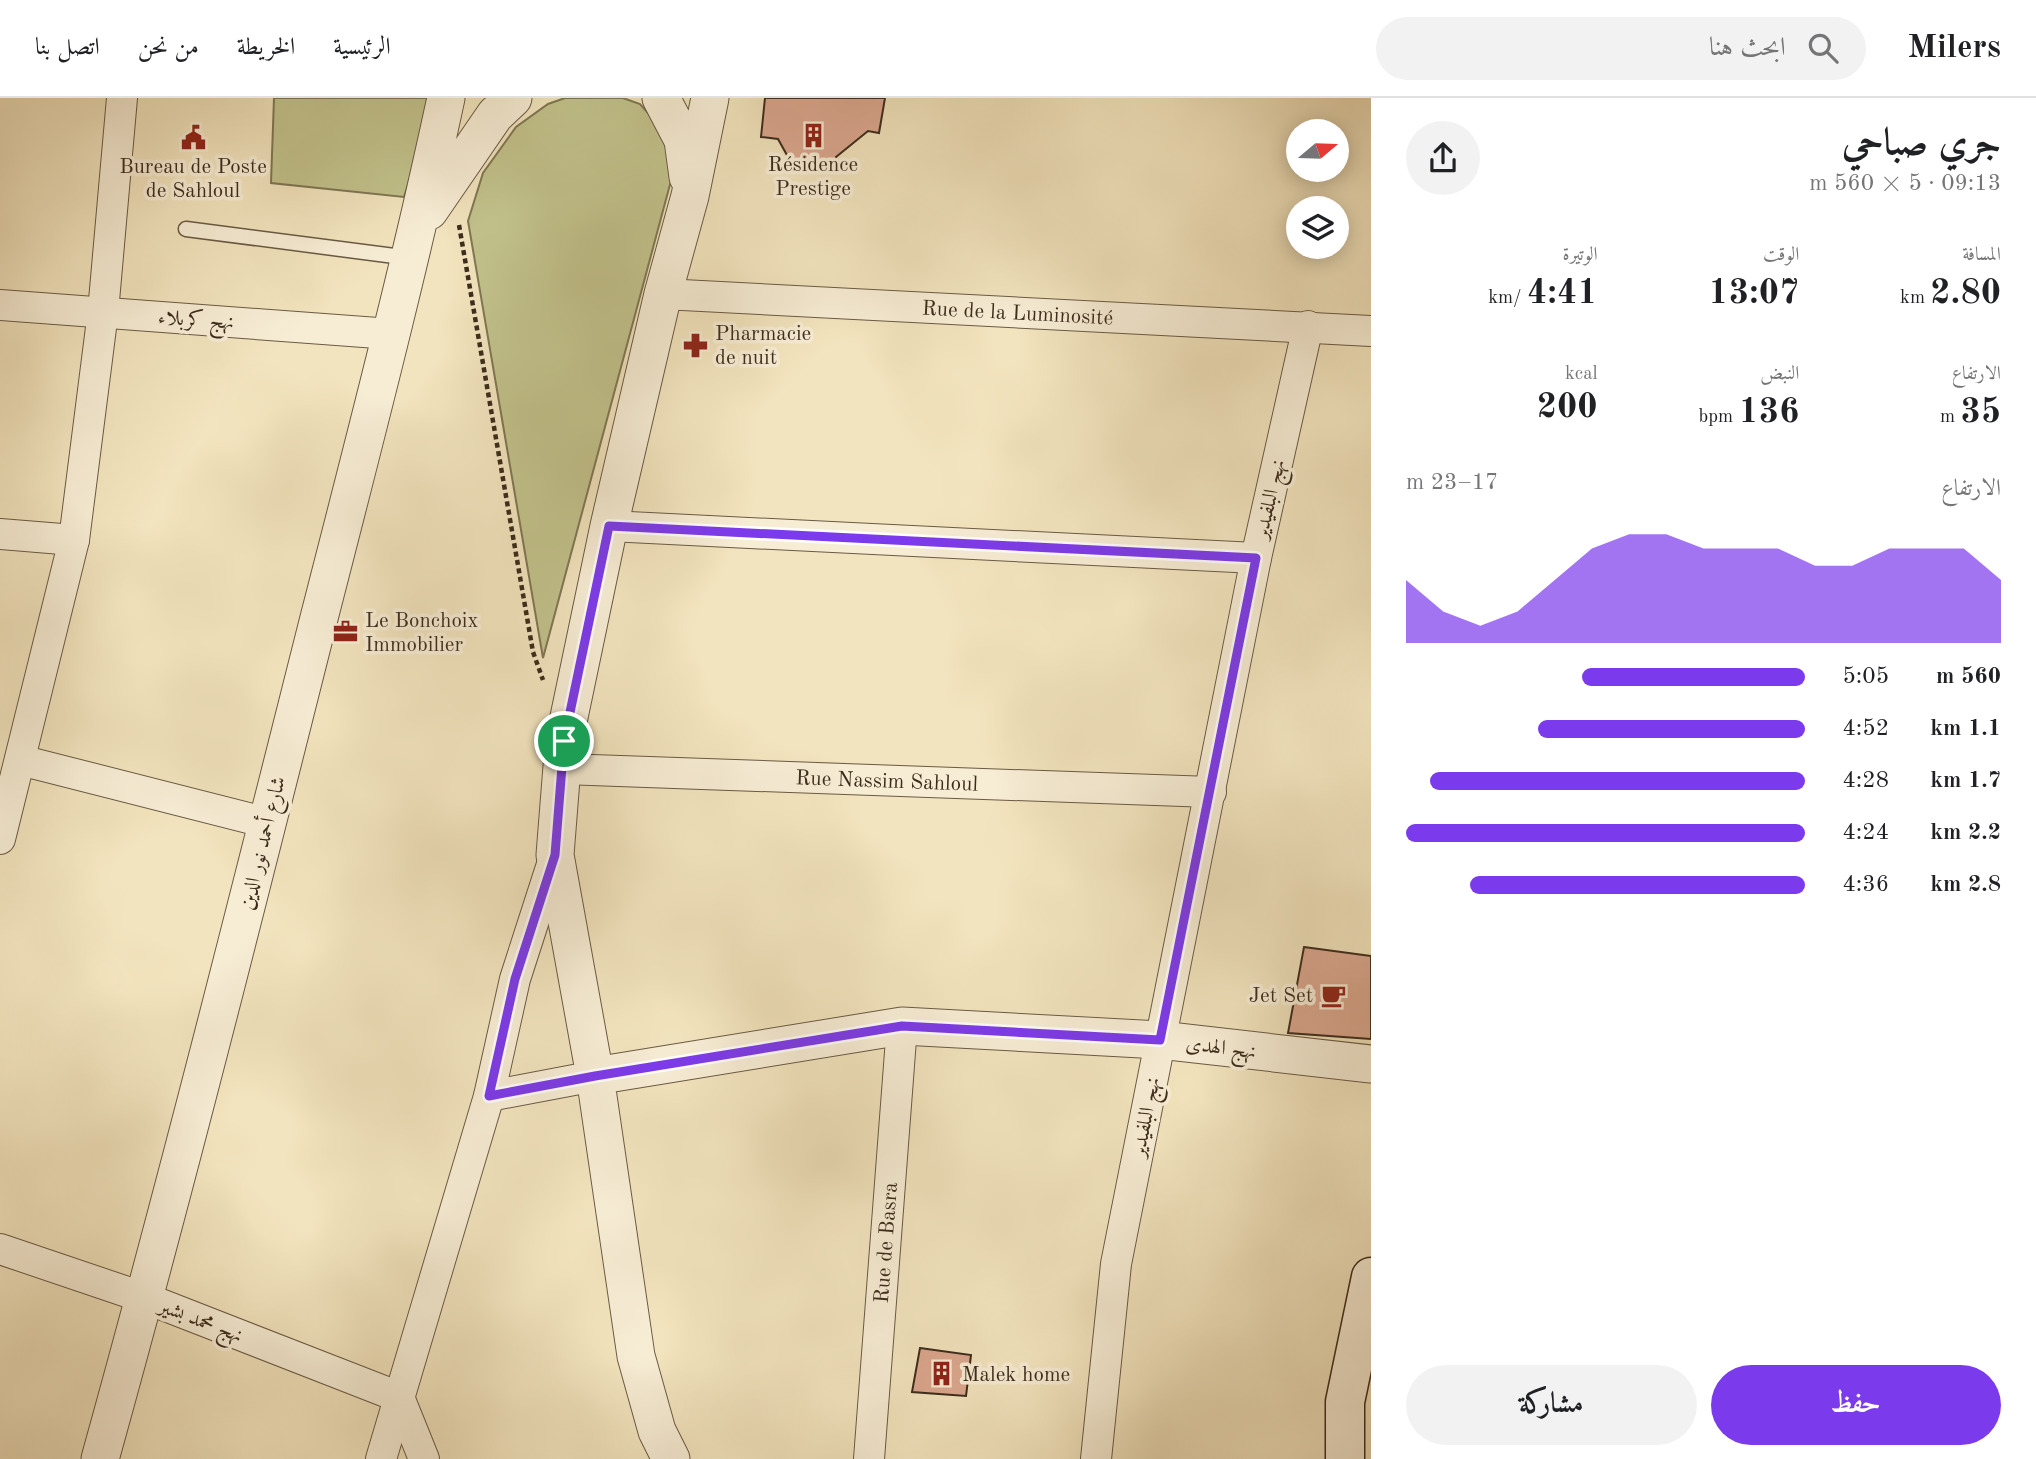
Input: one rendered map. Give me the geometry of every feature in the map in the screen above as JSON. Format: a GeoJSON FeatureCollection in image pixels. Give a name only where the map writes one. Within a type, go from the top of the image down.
{"type":"FeatureCollection","features":[{"type":"Feature","properties":{"kind":"main road"},"geometry":{"type":"LineString","coordinates":[[1345,1459],[1345,1402],[1371,1277]]}},
{"type":"Feature","properties":{"kind":"street"},"geometry":{"type":"LineString","coordinates":[[0,839],[74,540],[103,312],[122,98]]}},
{"type":"Feature","properties":{"kind":"street","name":"شارع أحمد نور الدين"},"geometry":{"type":"LineString","coordinates":[[100,1459],[145,1298],[268,823],[414,242],[446,98]]}},
{"type":"Feature","properties":{"kind":"street","name":"شارع أحمد نور الدين"},"geometry":{"type":"LineString","coordinates":[[414,242],[451,177],[495,115],[513,98]]}},
{"type":"Feature","properties":{"kind":"street"},"geometry":{"type":"LineString","coordinates":[[661,98],[683,140],[690,196]]}},
{"type":"Feature","properties":{"kind":"street"},"geometry":{"type":"LineString","coordinates":[[381,1459],[489,1096],[515,979],[555,855],[564,741],[609,526],[663,294],[690,196],[709,98]]}},
{"type":"Feature","properties":{"kind":"street","name":"Rue de la Luminosité"},"geometry":{"type":"LineString","coordinates":[[663,294],[1371,331]]}},
{"type":"Feature","properties":{"kind":"street","name":"نهج كربلاء"},"geometry":{"type":"LineString","coordinates":[[0,305],[391,334]]}},
{"type":"Feature","properties":{"kind":"street","name":"نهج البلفيدير"},"geometry":{"type":"LineString","coordinates":[[1096,1459],[1116,1264],[1256,558],[1308,326]]}},
{"type":"Feature","properties":{"kind":"street"},"geometry":{"type":"LineString","coordinates":[[609,526],[1256,558]]}},
{"type":"Feature","properties":{"kind":"street"},"geometry":{"type":"LineString","coordinates":[[0,534],[74,540]]}},
{"type":"Feature","properties":{"kind":"street"},"geometry":{"type":"LineString","coordinates":[[20,761],[268,823]]}},
{"type":"Feature","properties":{"kind":"street","name":"Rue Nassim Sahloul"},"geometry":{"type":"LineString","coordinates":[[563,769],[1211,792]]}},
{"type":"Feature","properties":{"kind":"street"},"geometry":{"type":"LineString","coordinates":[[555,855],[595,1076],[636,1356],[657,1431],[671,1459]]}},
{"type":"Feature","properties":{"kind":"street","name":"نهج الهدى"},"geometry":{"type":"LineString","coordinates":[[489,1096],[902,1026],[1160,1040],[1371,1064]]}},
{"type":"Feature","properties":{"kind":"street","name":"Rue de Basra"},"geometry":{"type":"LineString","coordinates":[[869,1459],[902,1026]]}},
{"type":"Feature","properties":{"kind":"street","name":"نهج محمد بشير"},"geometry":{"type":"LineString","coordinates":[[0,1249],[145,1298],[399,1397]]}},
{"type":"Feature","properties":{"kind":"street"},"geometry":{"type":"LineString","coordinates":[[399,1397],[424,1459]]}},
{"type":"Feature","properties":{"kind":"lane"},"geometry":{"type":"LineString","coordinates":[[186,229],[414,242]]}},
{"type":"Feature","properties":{"kind":"path"},"geometry":{"type":"LineString","coordinates":[[451,177],[533,652],[546,690]]}},
{"type":"Feature","properties":{"kind":"green space"},"geometry":{"type":"Polygon","coordinates":[[[274,98],[428,98],[423,136],[404,197],[271,183],[274,98]]]}},
{"type":"Feature","properties":{"kind":"green space"},"geometry":{"type":"Polygon","coordinates":[[[565,98],[623,98],[640,104],[656,122],[670,149],[672,177],[543,658],[468,221],[483,173],[516,127],[548,104],[565,98]]]}},
{"type":"Feature","properties":{"kind":"building","name":"Résidence Prestige"},"geometry":{"type":"Polygon","coordinates":[[[765,98],[885,98],[879,133],[868,131],[836,157],[836,169],[793,166],[778,139],[761,137],[765,98]]]}},
{"type":"Feature","properties":{"kind":"building","name":"Jet Set"},"geometry":{"type":"Polygon","coordinates":[[[1304,947],[1371,956],[1371,1039],[1288,1033],[1304,947]]]}},
{"type":"Feature","properties":{"kind":"building","name":"Malek home"},"geometry":{"type":"Polygon","coordinates":[[[920,1348],[971,1355],[966,1396],[912,1392],[920,1348]]]}},
{"type":"Feature","properties":{"kind":"place","name":"Résidence Prestige"},"geometry":{"type":"Point","coordinates":[813,135]}},
{"type":"Feature","properties":{"kind":"place","name":"Bureau de Poste de Sahloul"},"geometry":{"type":"Point","coordinates":[193,137]}},
{"type":"Feature","properties":{"kind":"place","name":"Pharmacie de nuit"},"geometry":{"type":"Point","coordinates":[695,345]}},
{"type":"Feature","properties":{"kind":"place","name":"Le Bonchoix Immobilier"},"geometry":{"type":"Point","coordinates":[345,632]}},
{"type":"Feature","properties":{"kind":"place","name":"Jet Set"},"geometry":{"type":"Point","coordinates":[1333,995]}},
{"type":"Feature","properties":{"kind":"place","name":"Malek home"},"geometry":{"type":"Point","coordinates":[942,1374]}},
{"type":"Feature","properties":{"kind":"route"},"geometry":{"type":"LineString","coordinates":[[609,526],[1256,558],[1160,1040],[902,1026],[489,1096],[515,979],[555,855],[564,741],[609,526]]}}]}
